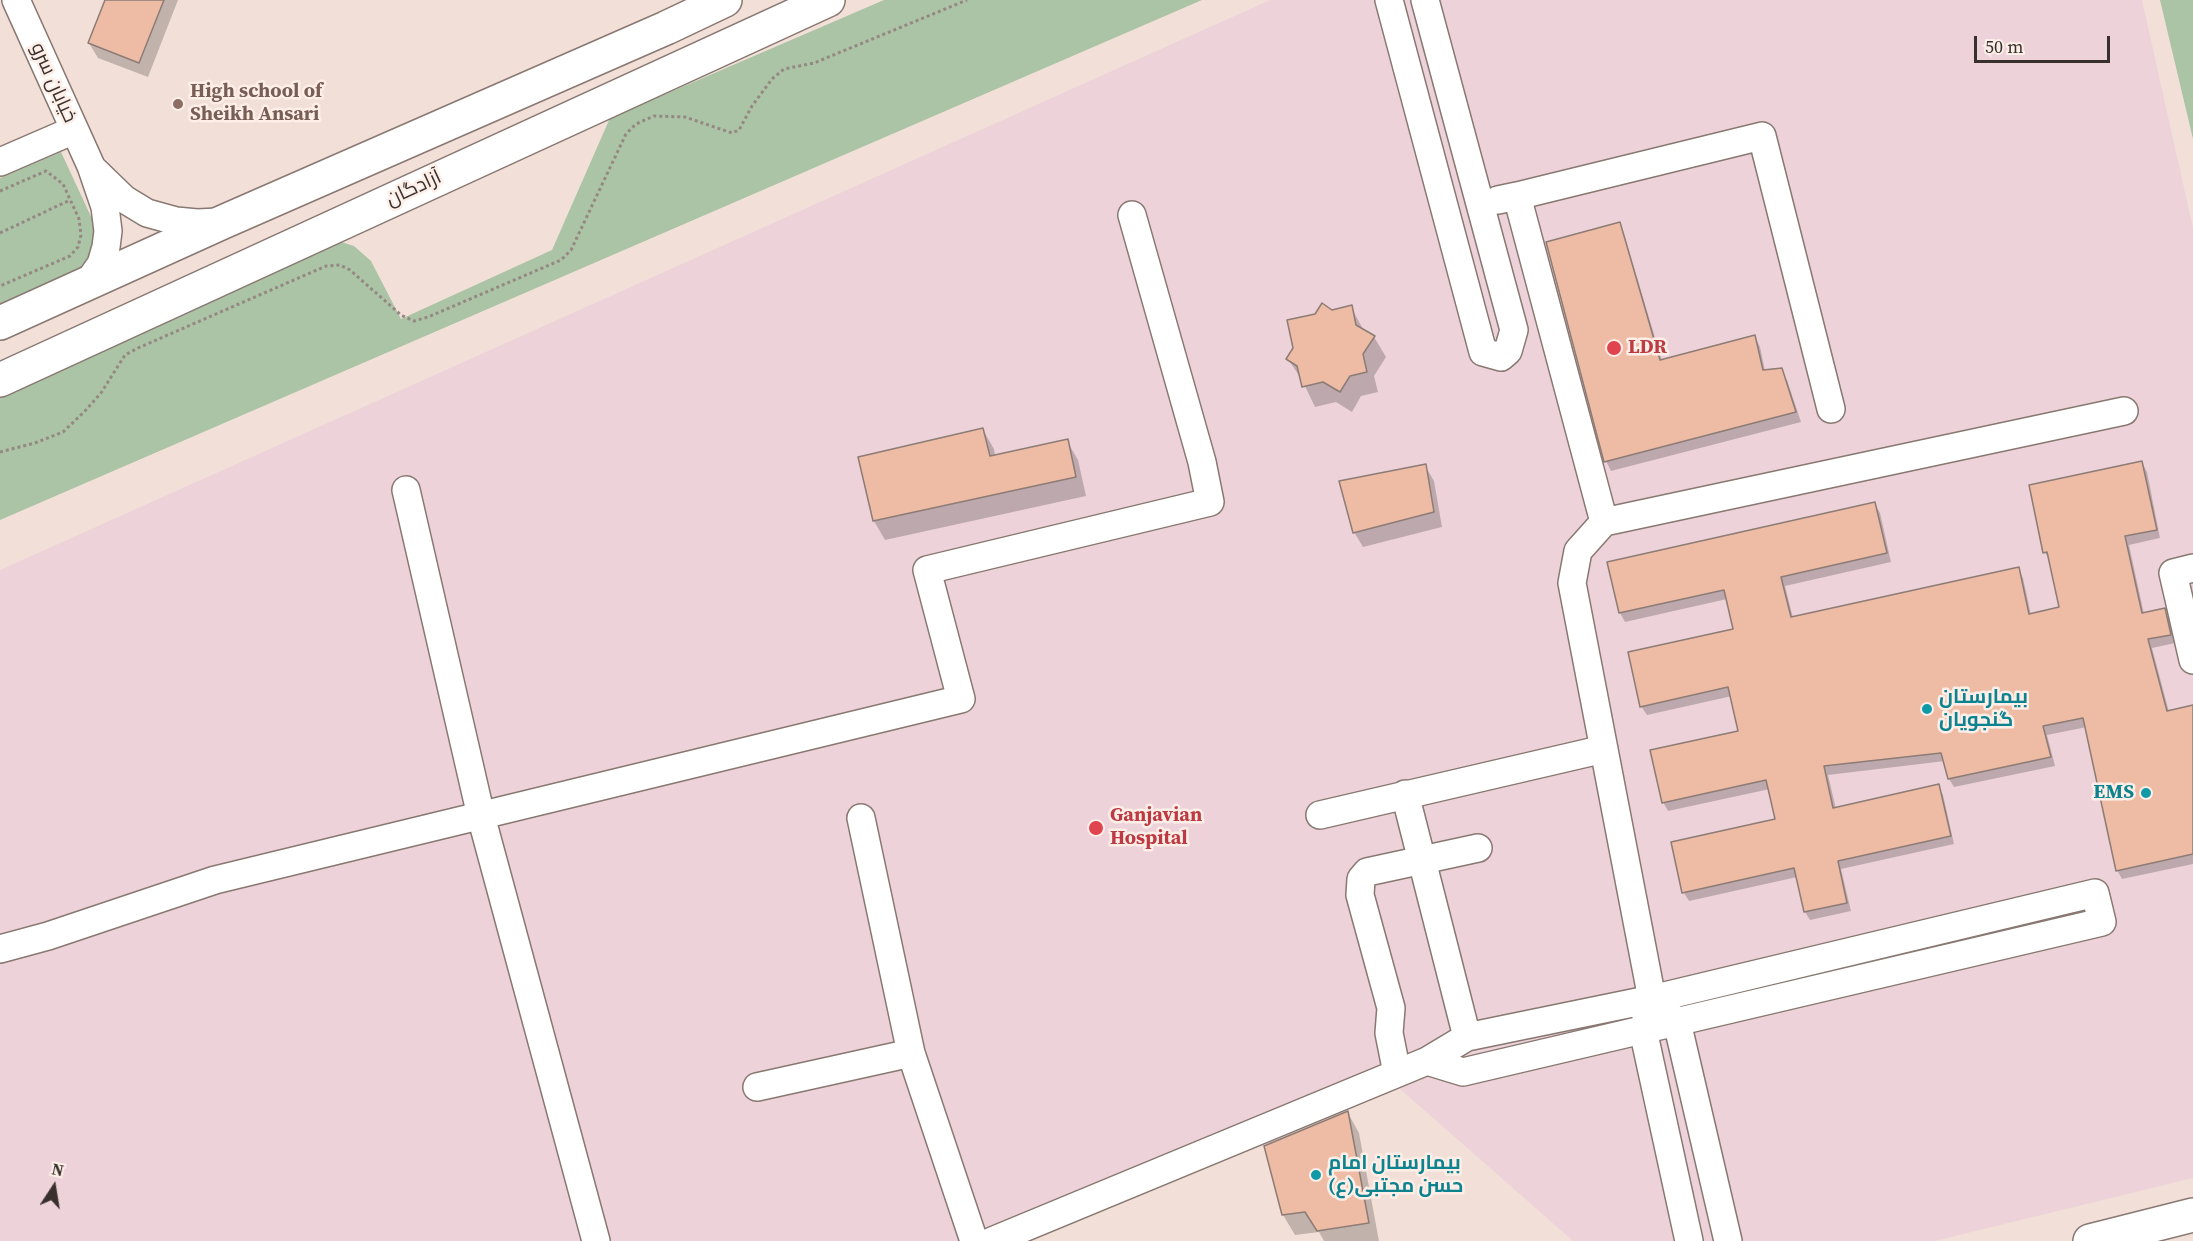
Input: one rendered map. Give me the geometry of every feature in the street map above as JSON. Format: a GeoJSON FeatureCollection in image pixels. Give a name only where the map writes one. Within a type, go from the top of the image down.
{"type":"FeatureCollection","features":[{"type":"Feature","properties":{"kind":"main road"},"geometry":{"type":"LineString","coordinates":[[666,28],[688,0]]}},
{"type":"Feature","properties":{"kind":"main road"},"geometry":{"type":"LineString","coordinates":[[0,323],[223,222],[666,28],[724,0]]}},
{"type":"Feature","properties":{"kind":"main road","name":"آزادگان"},"geometry":{"type":"LineString","coordinates":[[0,380],[828,0]]}},
{"type":"Feature","properties":{"kind":"main road"},"geometry":{"type":"LineString","coordinates":[[2090,1241],[2193,1215]]}},
{"type":"Feature","properties":{"kind":"street","name":"خیابان سرو"},"geometry":{"type":"LineString","coordinates":[[16,0],[91,166],[105,207],[108,231],[101,264],[87,284]]}},
{"type":"Feature","properties":{"kind":"street"},"geometry":{"type":"LineString","coordinates":[[1389,0],[1484,352],[1501,357],[1509,351],[1514,330],[1425,0]]}},
{"type":"Feature","properties":{"kind":"street"},"geometry":{"type":"LineString","coordinates":[[0,162],[74,130]]}},
{"type":"Feature","properties":{"kind":"street"},"geometry":{"type":"LineString","coordinates":[[1481,204],[1762,136],[1831,409]]}},
{"type":"Feature","properties":{"kind":"street","name":"خیابان سرو"},"geometry":{"type":"LineString","coordinates":[[91,166],[124,199],[147,213],[176,221],[223,222]]}},
{"type":"Feature","properties":{"kind":"street"},"geometry":{"type":"LineString","coordinates":[[1517,196],[1604,522]]}},
{"type":"Feature","properties":{"kind":"street"},"geometry":{"type":"LineString","coordinates":[[0,949],[48,936],[215,880],[961,699],[927,570],[1210,502],[1202,462],[1132,215]]}},
{"type":"Feature","properties":{"kind":"street"},"geometry":{"type":"LineString","coordinates":[[1689,1241],[1643,1030],[1652,999],[1572,583],[1578,551],[1604,522],[2124,411]]}},
{"type":"Feature","properties":{"kind":"street"},"geometry":{"type":"LineString","coordinates":[[406,490],[481,816],[596,1241]]}},
{"type":"Feature","properties":{"kind":"street"},"geometry":{"type":"LineString","coordinates":[[2193,568],[2173,573],[2193,660]]}},
{"type":"Feature","properties":{"kind":"street"},"geometry":{"type":"LineString","coordinates":[[1320,815],[1604,749]]}},
{"type":"Feature","properties":{"kind":"street"},"geometry":{"type":"LineString","coordinates":[[1405,794],[1467,1037]]}},
{"type":"Feature","properties":{"kind":"street"},"geometry":{"type":"LineString","coordinates":[[861,818],[911,1053],[974,1241]]}},
{"type":"Feature","properties":{"kind":"street"},"geometry":{"type":"LineString","coordinates":[[1397,1073],[1389,1033],[1391,1008],[1360,895],[1360,879],[1367,872],[1478,848]]}},
{"type":"Feature","properties":{"kind":"street"},"geometry":{"type":"LineString","coordinates":[[992,1241],[1427,1061],[1467,1037],[1652,999],[2095,893],[2102,922],[1463,1072],[1427,1061]]}},
{"type":"Feature","properties":{"kind":"street"},"geometry":{"type":"LineString","coordinates":[[1652,999],[1677,1022],[1728,1241]]}},
{"type":"Feature","properties":{"kind":"street"},"geometry":{"type":"LineString","coordinates":[[757,1087],[911,1053]]}},
{"type":"Feature","properties":{"kind":"path"},"geometry":{"type":"LineString","coordinates":[[0,452],[35,443],[63,432],[86,411],[101,393],[125,355],[326,266],[340,265],[350,270],[401,315],[414,321],[561,260],[571,250],[626,134],[636,124],[654,116],[685,117],[732,133],[739,130],[752,106],[772,79],[784,69],[814,63],[967,0]]}},
{"type":"Feature","properties":{"kind":"path"},"geometry":{"type":"LineString","coordinates":[[0,191],[46,171],[63,184],[79,219],[81,236],[78,247],[70,256],[0,286]]}},
{"type":"Feature","properties":{"kind":"path"},"geometry":{"type":"LineString","coordinates":[[0,233],[70,200]]}},
{"type":"Feature","properties":{"kind":"shaded area","name":"Ganjavian Hospital"},"geometry":{"type":"Polygon","coordinates":[[[1270,0],[2142,0],[2193,228],[2193,1178],[1935,1241],[1573,1241],[1400,1089],[1383,1087],[1018,1241],[0,1241],[0,570],[1270,0]]]}},
{"type":"Feature","properties":{"kind":"green space"},"geometry":{"type":"Polygon","coordinates":[[[884,0],[1202,0],[0,520],[0,394],[338,241],[354,246],[371,261],[401,319],[552,250],[610,118],[884,0]]]}},
{"type":"Feature","properties":{"kind":"green space"},"geometry":{"type":"Polygon","coordinates":[[[2160,0],[2193,0],[2193,139],[2160,0]]]}},
{"type":"Feature","properties":{"kind":"green space"},"geometry":{"type":"Polygon","coordinates":[[[61,152],[94,223],[94,242],[89,260],[78,276],[0,311],[0,178],[61,152]]]}},
{"type":"Feature","properties":{"kind":"building"},"geometry":{"type":"Polygon","coordinates":[[[105,0],[164,0],[139,63],[88,43],[105,0]]]}},
{"type":"Feature","properties":{"kind":"building","name":"LDR"},"geometry":{"type":"Polygon","coordinates":[[[1620,222],[1660,360],[1755,335],[1763,370],[1782,368],[1796,412],[1604,462],[1546,242],[1620,222]]]}},
{"type":"Feature","properties":{"kind":"building"},"geometry":{"type":"Polygon","coordinates":[[[1322,303],[1332,310],[1352,305],[1356,325],[1375,336],[1363,354],[1367,372],[1350,376],[1340,392],[1323,382],[1302,387],[1297,366],[1286,359],[1293,348],[1287,320],[1315,314],[1322,303]]]}},
{"type":"Feature","properties":{"kind":"building"},"geometry":{"type":"Polygon","coordinates":[[[983,428],[990,456],[1068,439],[1076,477],[873,521],[858,457],[983,428]]]}},
{"type":"Feature","properties":{"kind":"building","name":"بیمارستان گنجویان"},"geometry":{"type":"Polygon","coordinates":[[[2142,461],[2157,530],[2125,536],[2142,613],[2165,608],[2171,635],[2148,639],[2167,711],[2193,705],[2193,854],[2116,871],[2083,718],[2043,726],[2051,757],[1948,779],[1941,753],[1824,766],[1833,808],[1939,784],[1951,836],[1838,861],[1847,903],[1804,912],[1794,868],[1682,893],[1671,842],[1775,819],[1766,780],[1662,803],[1650,750],[1738,731],[1728,687],[1640,707],[1628,652],[1733,629],[1724,590],[1619,613],[1607,562],[1875,502],[1887,553],[1781,577],[1791,617],[2019,567],[2029,614],[2059,607],[2047,552],[2043,553],[2029,485],[2142,461]]]}},
{"type":"Feature","properties":{"kind":"building"},"geometry":{"type":"Polygon","coordinates":[[[1426,464],[1434,512],[1353,533],[1339,481],[1426,464]]]}},
{"type":"Feature","properties":{"kind":"building","name":"بیمارستان امام حسن مجتبی(ع)"},"geometry":{"type":"Polygon","coordinates":[[[1348,1111],[1369,1223],[1317,1231],[1305,1212],[1282,1215],[1264,1146],[1348,1111]]]}},
{"type":"Feature","properties":{"kind":"place","name":"High school of Sheikh Ansari"},"geometry":{"type":"Point","coordinates":[178,104]}},
{"type":"Feature","properties":{"kind":"place","name":"LDR"},"geometry":{"type":"Point","coordinates":[1614,348]}},
{"type":"Feature","properties":{"kind":"place","name":"بیمارستان گنجویان"},"geometry":{"type":"Point","coordinates":[1927,709]}},
{"type":"Feature","properties":{"kind":"place","name":"EMS"},"geometry":{"type":"Point","coordinates":[2146,793]}},
{"type":"Feature","properties":{"kind":"place","name":"Ganjavian Hospital"},"geometry":{"type":"Point","coordinates":[1096,828]}},
{"type":"Feature","properties":{"kind":"place","name":"بیمارستان امام حسن مجتبی(ع)"},"geometry":{"type":"Point","coordinates":[1316,1175]}}]}
